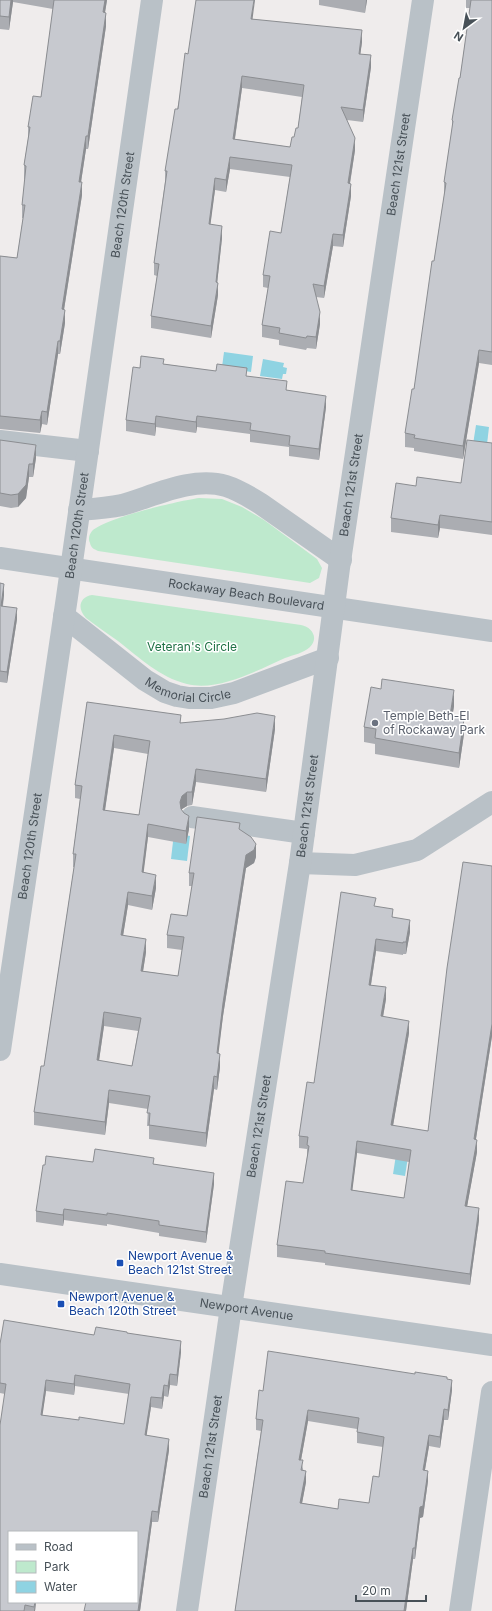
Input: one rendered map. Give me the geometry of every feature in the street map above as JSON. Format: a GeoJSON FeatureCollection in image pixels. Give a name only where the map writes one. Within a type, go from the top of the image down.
{"type":"FeatureCollection","features":[{"type":"Feature","properties":{"kind":"street","name":"Beach 120th Street"},"geometry":{"type":"LineString","coordinates":[[0,1050],[88,451],[152,0]]}},
{"type":"Feature","properties":{"kind":"street","name":"Beach 121st Street"},"geometry":{"type":"LineString","coordinates":[[187,1611],[230,1307],[300,863],[335,608],[340,560],[423,0]]}},
{"type":"Feature","properties":{"kind":"street"},"geometry":{"type":"LineString","coordinates":[[0,441],[88,451]]}},
{"type":"Feature","properties":{"kind":"street"},"geometry":{"type":"LineString","coordinates":[[79,510],[104,509],[176,488],[200,483],[225,486],[248,496],[261,504],[340,560]]}},
{"type":"Feature","properties":{"kind":"street","name":"Rockaway Beach Boulevard"},"geometry":{"type":"LineString","coordinates":[[0,558],[492,631]]}},
{"type":"Feature","properties":{"kind":"street","name":"Memorial Circle"},"geometry":{"type":"LineString","coordinates":[[64,616],[145,680],[165,692],[189,698],[211,698],[234,693],[328,658]]}},
{"type":"Feature","properties":{"kind":"street"},"geometry":{"type":"LineString","coordinates":[[300,863],[355,865],[417,850],[492,802]]}},
{"type":"Feature","properties":{"kind":"street"},"geometry":{"type":"LineString","coordinates":[[192,817],[304,833]]}},
{"type":"Feature","properties":{"kind":"street","name":"Newport Avenue"},"geometry":{"type":"LineString","coordinates":[[0,1274],[492,1345]]}},
{"type":"Feature","properties":{"kind":"street"},"geometry":{"type":"LineString","coordinates":[[460,1611],[492,1392]]}},
{"type":"Feature","properties":{"kind":"green space"},"geometry":{"type":"Polygon","coordinates":[[[199,498],[222,499],[242,507],[264,520],[317,559],[322,568],[319,578],[310,583],[98,551],[90,545],[90,534],[99,526],[159,506],[199,498]]]}},
{"type":"Feature","properties":{"kind":"green space","name":"Veteran's Circle"},"geometry":{"type":"Polygon","coordinates":[[[92,595],[301,625],[311,630],[314,640],[313,644],[305,651],[285,658],[250,674],[212,685],[199,686],[187,684],[159,672],[86,618],[81,611],[81,604],[84,598],[92,595]]]}},
{"type":"Feature","properties":{"kind":"water"},"geometry":{"type":"Polygon","coordinates":[[[224,352],[253,356],[251,372],[222,367],[224,352]]]}},
{"type":"Feature","properties":{"kind":"water"},"geometry":{"type":"Polygon","coordinates":[[[263,359],[284,363],[283,367],[287,368],[286,374],[283,374],[282,379],[260,376],[263,359]]]}},
{"type":"Feature","properties":{"kind":"water"},"geometry":{"type":"Polygon","coordinates":[[[476,425],[489,427],[486,453],[472,451],[476,425]]]}},
{"type":"Feature","properties":{"kind":"water"},"geometry":{"type":"Polygon","coordinates":[[[174,833],[190,836],[187,861],[171,859],[174,833]]]}},
{"type":"Feature","properties":{"kind":"water"},"geometry":{"type":"Polygon","coordinates":[[[398,1142],[410,1144],[405,1176],[393,1174],[398,1142]]]}},
{"type":"Feature","properties":{"kind":"building"},"geometry":{"type":"Polygon","coordinates":[[[0,0],[11,0],[9,17],[0,16],[0,0]]]}},
{"type":"Feature","properties":{"kind":"building"},"geometry":{"type":"Polygon","coordinates":[[[54,0],[105,0],[103,12],[106,13],[88,136],[86,136],[79,182],[82,182],[62,309],[65,310],[60,341],[58,341],[47,412],[42,411],[40,420],[0,416],[0,256],[17,258],[25,205],[22,205],[26,166],[24,165],[30,127],[28,127],[33,96],[41,97],[54,0]]]}},
{"type":"Feature","properties":{"kind":"building"},"geometry":{"type":"Polygon","coordinates":[[[196,0],[254,0],[251,19],[362,30],[359,54],[371,55],[363,110],[341,107],[355,138],[348,183],[351,184],[343,235],[333,234],[324,286],[313,284],[320,312],[316,337],[307,336],[306,338],[279,333],[280,328],[262,325],[270,276],[263,275],[270,231],[281,233],[292,165],[230,157],[226,180],[215,178],[209,224],[222,226],[216,282],[218,283],[211,326],[151,316],[159,264],[154,263],[167,171],[165,171],[175,109],[178,109],[185,53],[188,54],[196,0]],[[242,76],[233,139],[290,147],[292,137],[294,137],[296,128],[298,128],[304,85],[242,76]]]}},
{"type":"Feature","properties":{"kind":"building"},"geometry":{"type":"Polygon","coordinates":[[[471,0],[492,0],[492,352],[479,350],[463,446],[414,438],[415,435],[405,433],[412,389],[414,389],[432,261],[434,261],[446,183],[444,182],[452,120],[460,78],[471,0]]]}},
{"type":"Feature","properties":{"kind":"building"},"geometry":{"type":"Polygon","coordinates":[[[141,356],[164,359],[163,364],[216,371],[217,364],[247,368],[246,376],[287,381],[286,390],[326,396],[319,449],[289,445],[290,436],[250,430],[251,423],[197,416],[196,422],[156,416],[155,424],[126,420],[133,367],[140,368],[141,356]]]}},
{"type":"Feature","properties":{"kind":"building"},"geometry":{"type":"Polygon","coordinates":[[[0,440],[36,445],[33,464],[29,464],[26,485],[18,494],[11,495],[0,493],[0,440]]]}},
{"type":"Feature","properties":{"kind":"building"},"geometry":{"type":"Polygon","coordinates":[[[467,440],[492,443],[492,522],[440,515],[438,525],[391,518],[396,483],[416,486],[417,477],[461,483],[467,440]]]}},
{"type":"Feature","properties":{"kind":"building"},"geometry":{"type":"Polygon","coordinates":[[[0,583],[4,584],[1,606],[17,608],[7,672],[0,671],[0,583]]]}},
{"type":"Feature","properties":{"kind":"building"},"geometry":{"type":"Polygon","coordinates":[[[382,679],[454,690],[450,716],[464,719],[459,753],[375,738],[376,729],[364,727],[371,687],[381,689],[382,679]]]}},
{"type":"Feature","properties":{"kind":"building"},"geometry":{"type":"Polygon","coordinates":[[[87,702],[181,715],[180,723],[224,719],[257,713],[275,716],[266,779],[196,769],[192,792],[187,792],[182,796],[180,802],[181,809],[189,816],[186,831],[148,824],[142,872],[156,875],[152,896],[128,892],[121,935],[146,939],[141,971],[178,976],[184,937],[167,935],[171,914],[187,916],[194,873],[189,873],[197,817],[240,823],[239,829],[251,837],[256,844],[254,850],[246,855],[223,1003],[217,1053],[220,1054],[217,1077],[214,1076],[206,1133],[149,1125],[150,1113],[147,1113],[150,1096],[109,1090],[105,1122],[34,1112],[41,1066],[44,1066],[76,854],[73,854],[82,786],[75,785],[87,702]],[[114,735],[103,810],[139,815],[150,741],[114,735]],[[104,1012],[97,1060],[132,1066],[141,1018],[104,1012]]]}},
{"type":"Feature","properties":{"kind":"building"},"geometry":{"type":"Polygon","coordinates":[[[463,862],[492,866],[492,1024],[474,1139],[477,1140],[465,1206],[479,1208],[470,1274],[277,1245],[286,1181],[303,1183],[309,1146],[307,1145],[308,1137],[299,1136],[307,1082],[314,1083],[341,892],[376,898],[374,906],[393,909],[392,917],[410,920],[406,942],[403,943],[376,939],[369,985],[386,987],[381,1016],[409,1021],[391,1125],[428,1131],[447,968],[463,862]],[[357,1141],[351,1190],[404,1198],[411,1150],[357,1141]]]}},
{"type":"Feature","properties":{"kind":"building"},"geometry":{"type":"Polygon","coordinates":[[[95,1149],[154,1158],[153,1164],[214,1173],[206,1232],[159,1225],[159,1221],[107,1213],[107,1215],[64,1209],[63,1215],[36,1211],[43,1165],[45,1165],[46,1156],[93,1162],[95,1149]]]}},
{"type":"Feature","properties":{"kind":"building"},"geometry":{"type":"Polygon","coordinates":[[[4,1320],[94,1335],[96,1327],[181,1341],[177,1375],[170,1374],[168,1386],[164,1385],[162,1398],[151,1397],[145,1435],[169,1439],[158,1512],[152,1511],[138,1611],[84,1611],[86,1603],[138,1603],[138,1531],[8,1531],[8,1603],[35,1603],[34,1607],[25,1605],[24,1611],[0,1611],[0,1425],[6,1384],[0,1383],[0,1344],[4,1320]],[[75,1375],[74,1384],[46,1380],[41,1415],[79,1420],[79,1417],[124,1424],[130,1384],[75,1375]]]}},
{"type":"Feature","properties":{"kind":"building"},"geometry":{"type":"Polygon","coordinates":[[[268,1351],[415,1374],[415,1372],[447,1377],[447,1379],[452,1380],[448,1410],[444,1409],[440,1437],[429,1435],[423,1470],[428,1471],[423,1506],[420,1507],[415,1548],[413,1548],[404,1611],[235,1611],[263,1420],[256,1419],[259,1390],[263,1391],[268,1351]],[[308,1410],[299,1460],[303,1460],[301,1470],[306,1471],[300,1503],[338,1509],[339,1499],[369,1503],[373,1476],[379,1477],[384,1437],[357,1432],[359,1418],[308,1410]]]}},
{"type":"Feature","properties":{"kind":"place","name":"Temple Beth-El of Rockaway Park"},"geometry":{"type":"Point","coordinates":[375,723]}},
{"type":"Feature","properties":{"kind":"place","name":"Newport Avenue & Beach 121st Street"},"geometry":{"type":"Point","coordinates":[120,1263]}},
{"type":"Feature","properties":{"kind":"place","name":"Newport Avenue & Beach 120th Street"},"geometry":{"type":"Point","coordinates":[61,1304]}}]}
